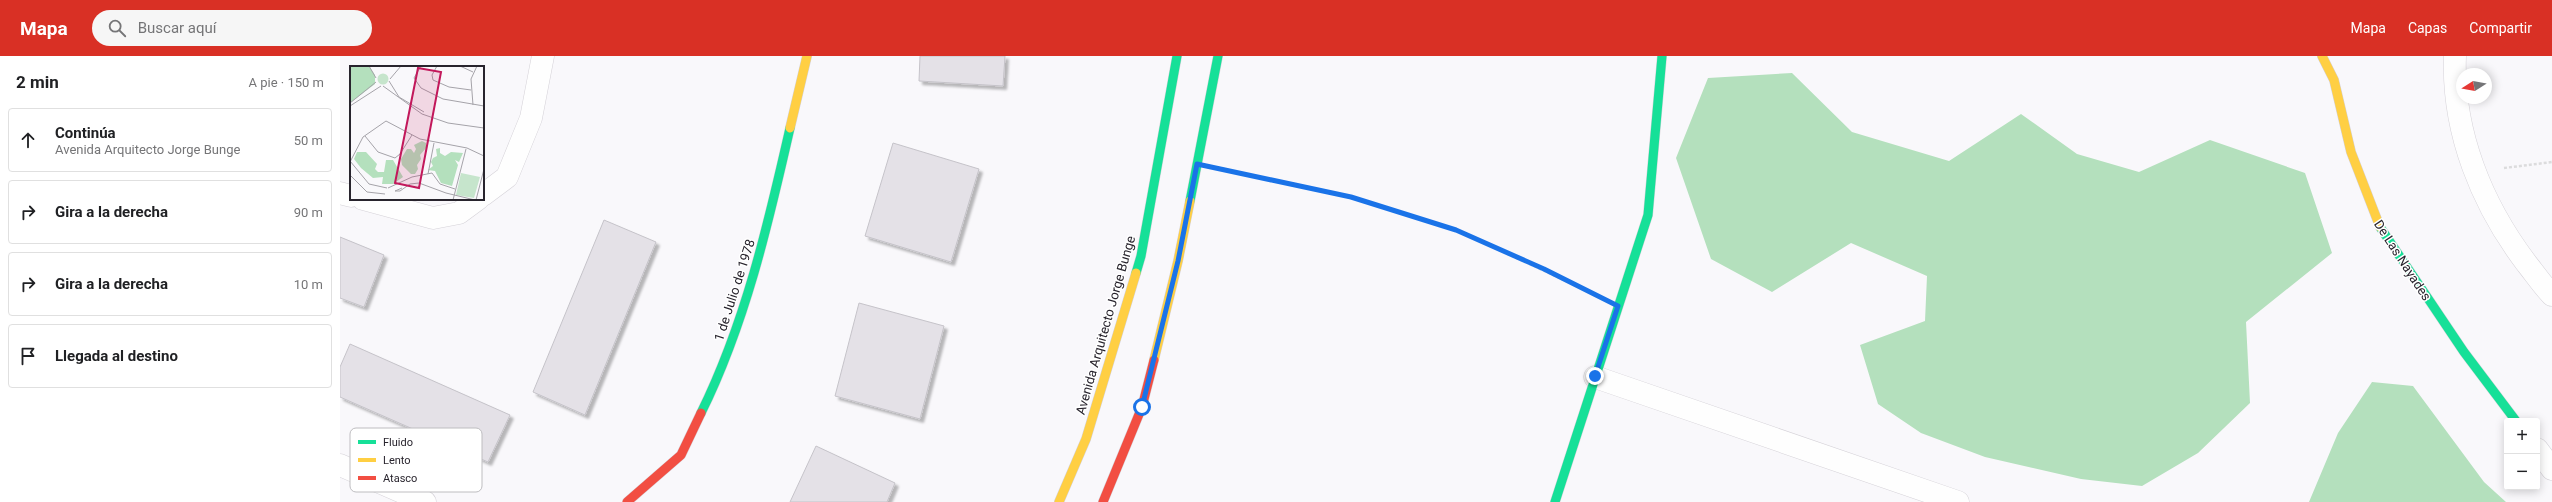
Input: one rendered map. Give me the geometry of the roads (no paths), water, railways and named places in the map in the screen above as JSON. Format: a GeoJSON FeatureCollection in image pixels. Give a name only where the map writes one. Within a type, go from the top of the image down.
{"type":"FeatureCollection","features":[{"type":"Feature","properties":{"kind":"street"},"geometry":{"type":"LineString","coordinates":[[484,194],[507,177],[531,118],[543,56]]}},
{"type":"Feature","properties":{"kind":"street","name":"1 de Julio de 1978"},"geometry":{"type":"LineString","coordinates":[[627,502],[681,455],[717,381],[765,237],[807,56]]}},
{"type":"Feature","properties":{"kind":"street","name":"Avenida Arquitecto Jorge Bunge"},"geometry":{"type":"LineString","coordinates":[[1059,502],[1086,439],[1141,256],[1177,56]]}},
{"type":"Feature","properties":{"kind":"street"},"geometry":{"type":"LineString","coordinates":[[1103,502],[1142,407],[1178,261],[1218,56]]}},
{"type":"Feature","properties":{"kind":"street"},"geometry":{"type":"LineString","coordinates":[[1555,502],[1648,215],[1662,56]]}},
{"type":"Feature","properties":{"kind":"street","name":"De Las Nayades"},"geometry":{"type":"LineString","coordinates":[[2322,56],[2334,80],[2351,152],[2377,222],[2464,352],[2514,418]]}},
{"type":"Feature","properties":{"kind":"street"},"geometry":{"type":"LineString","coordinates":[[2455,56],[2457,113],[2474,172],[2508,239],[2552,295]]}},
{"type":"Feature","properties":{"kind":"street"},"geometry":{"type":"LineString","coordinates":[[340,193],[350,196]]}},
{"type":"Feature","properties":{"kind":"street"},"geometry":{"type":"LineString","coordinates":[[367,200],[433,218],[459,213],[477,200]]}},
{"type":"Feature","properties":{"kind":"street"},"geometry":{"type":"LineString","coordinates":[[1595,376],[1958,502]]}},
{"type":"Feature","properties":{"kind":"street"},"geometry":{"type":"LineString","coordinates":[[2540,453],[2552,469]]}},
{"type":"Feature","properties":{"kind":"street"},"geometry":{"type":"LineString","coordinates":[[340,464],[350,468]]}},
{"type":"Feature","properties":{"kind":"street"},"geometry":{"type":"LineString","coordinates":[[403,492],[425,502]]}}]}
